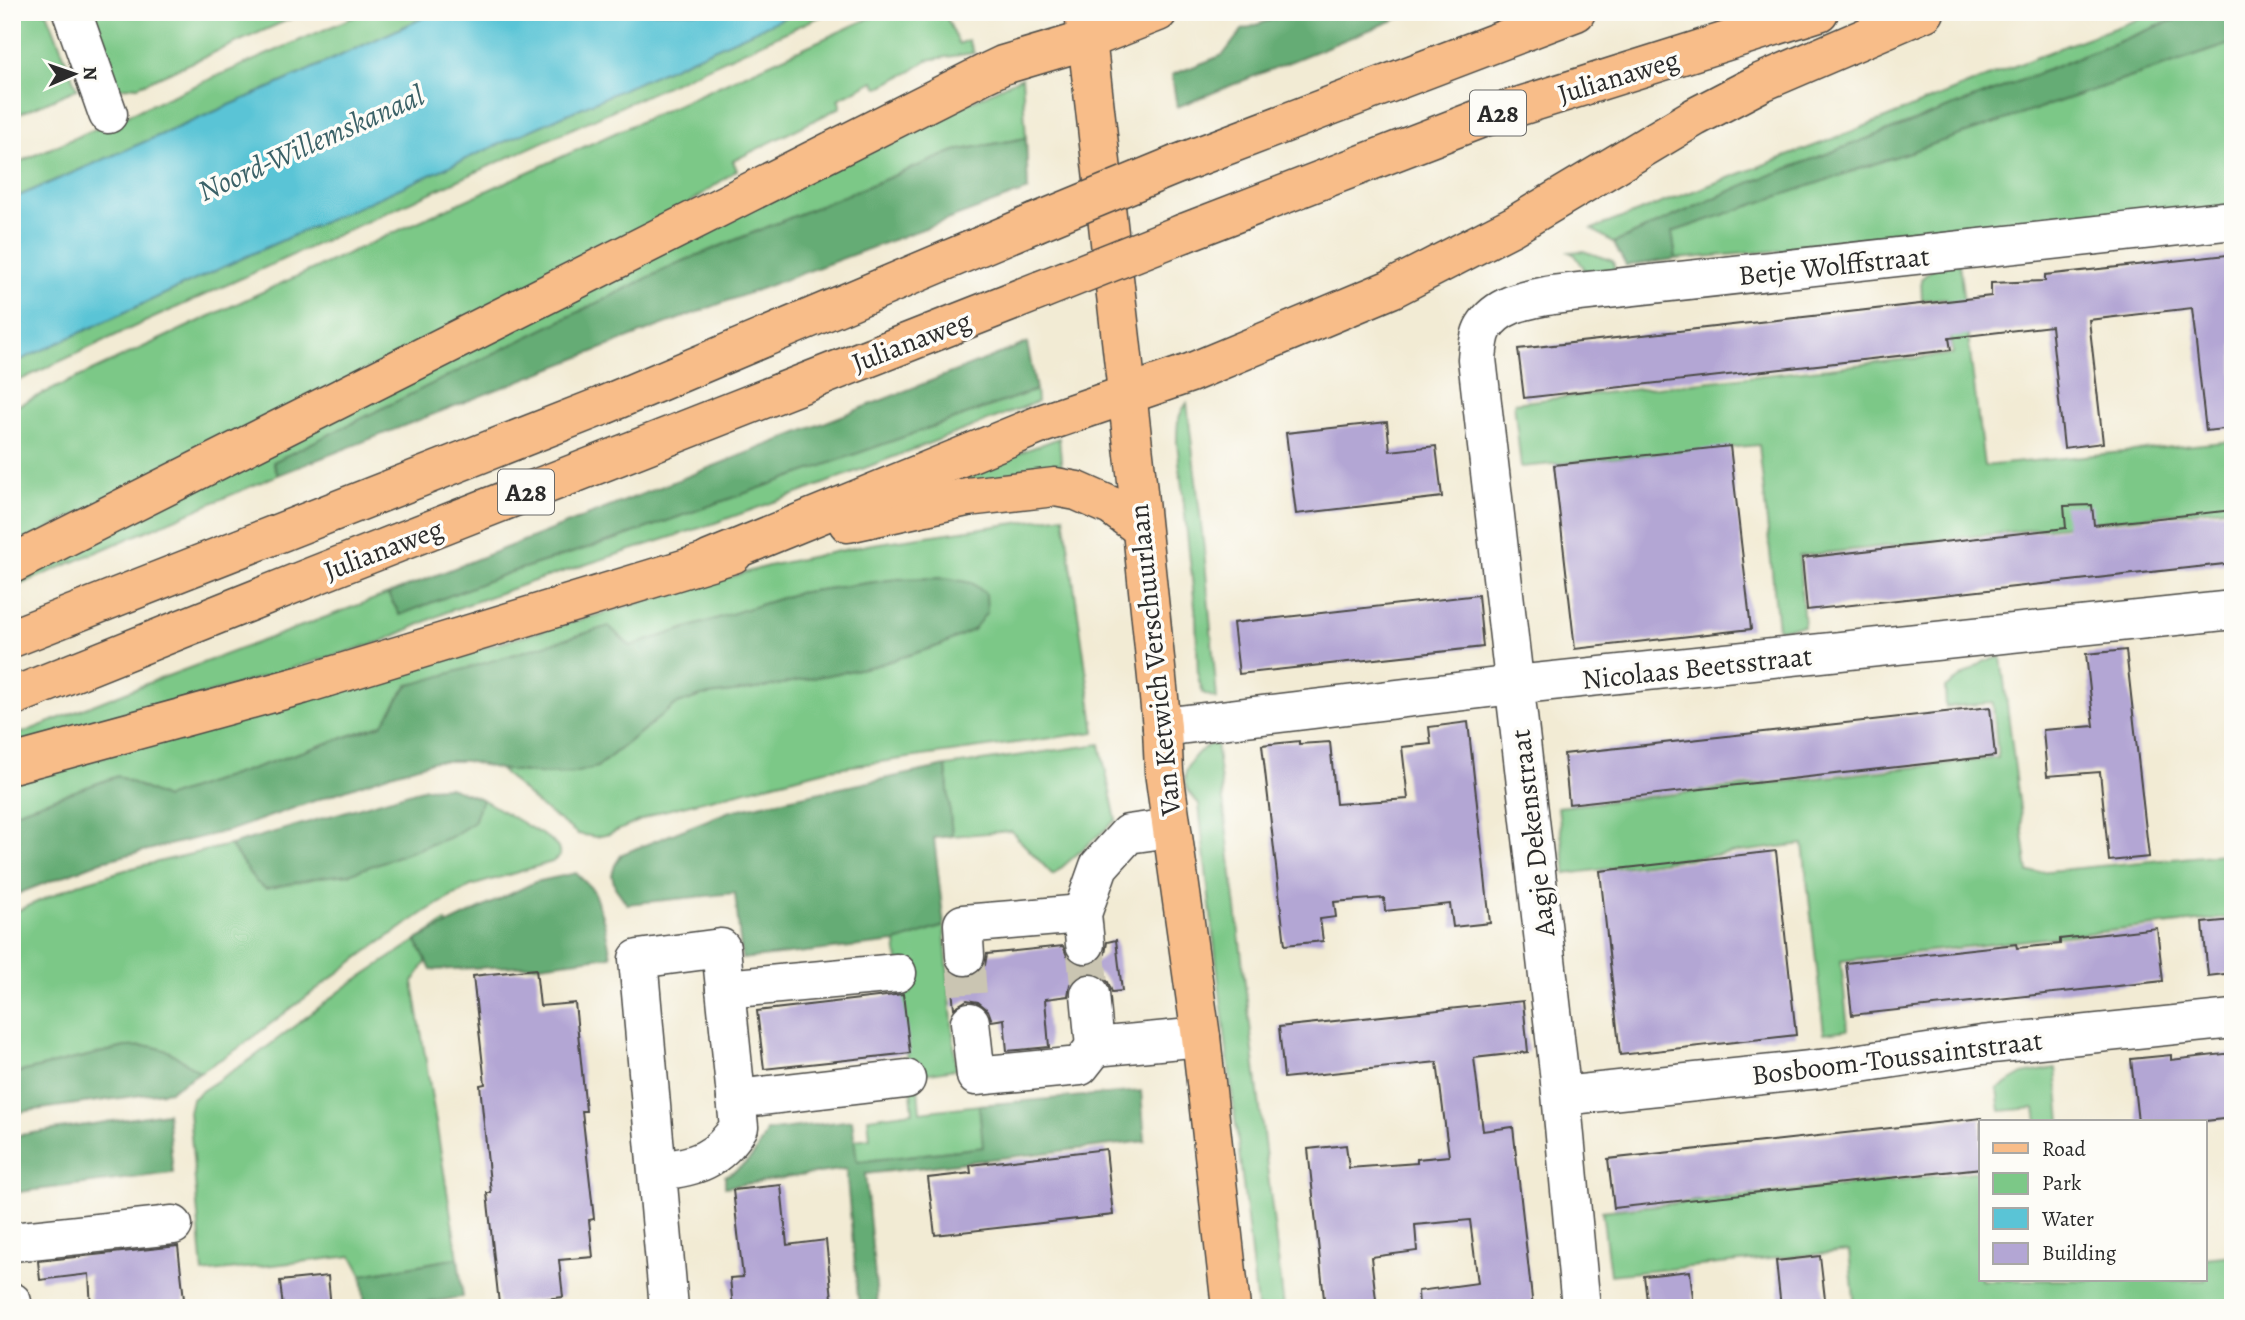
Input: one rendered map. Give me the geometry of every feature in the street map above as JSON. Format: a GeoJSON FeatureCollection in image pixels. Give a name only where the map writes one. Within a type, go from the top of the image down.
{"type":"FeatureCollection","features":[{"type":"Feature","properties":{"kind":"main road"},"geometry":{"type":"LineString","coordinates":[[12,564],[1003,65],[1085,26],[1157,12]]}},
{"type":"Feature","properties":{"kind":"main road","name":"Julianaweg"},"geometry":{"type":"LineString","coordinates":[[12,638],[602,405],[1178,164],[1576,12]]}},
{"type":"Feature","properties":{"kind":"main road","name":"Julianaweg"},"geometry":{"type":"LineString","coordinates":[[12,697],[1184,233],[1482,118],[1819,12]]}},
{"type":"Feature","properties":{"kind":"main road"},"geometry":{"type":"LineString","coordinates":[[709,560],[1044,423],[1190,373],[1369,299],[1431,270],[1513,226],[1695,117],[1762,82],[1925,12]]}},
{"type":"Feature","properties":{"kind":"main road","name":"Van Ketwich Verschuurlaan"},"geometry":{"type":"LineString","coordinates":[[1085,26],[1142,528],[1164,772],[1201,1037],[1231,1308]]}},
{"type":"Feature","properties":{"kind":"main road"},"geometry":{"type":"LineString","coordinates":[[12,764],[302,685],[709,560],[863,519],[967,497],[1055,487],[1077,491],[1111,506],[1142,528]]}},
{"type":"Feature","properties":{"kind":"street"},"geometry":{"type":"LineString","coordinates":[[72,12],[108,114]]}},
{"type":"Feature","properties":{"kind":"street","name":"Betje Wolffstraat"},"geometry":{"type":"LineString","coordinates":[[1476,359],[1483,328],[1496,313],[1516,302],[1552,295],[2230,220]]}},
{"type":"Feature","properties":{"kind":"street","name":"Aagje Dekenstraat"},"geometry":{"type":"LineString","coordinates":[[1476,359],[1562,1096],[1581,1308]]}},
{"type":"Feature","properties":{"kind":"street","name":"Nicolaas Beetsstraat"},"geometry":{"type":"LineString","coordinates":[[1161,727],[1514,685],[2233,611]]}},
{"type":"Feature","properties":{"kind":"street"},"geometry":{"type":"LineString","coordinates":[[965,956],[963,925],[1083,929],[1098,866],[1128,834],[1171,828]]}},
{"type":"Feature","properties":{"kind":"street"},"geometry":{"type":"LineString","coordinates":[[658,1171],[689,1168],[728,1144],[739,1127],[721,948],[638,959],[669,1308]]}},
{"type":"Feature","properties":{"kind":"street"},"geometry":{"type":"LineString","coordinates":[[725,989],[897,973]]}},
{"type":"Feature","properties":{"kind":"street"},"geometry":{"type":"LineString","coordinates":[[970,1023],[976,1076],[1080,1066],[1095,1047],[1090,994]]}},
{"type":"Feature","properties":{"kind":"street","name":"Bosboom-Toussaintstraat"},"geometry":{"type":"LineString","coordinates":[[1562,1096],[1821,1069],[1995,1043],[2233,1019]]}},
{"type":"Feature","properties":{"kind":"street"},"geometry":{"type":"LineString","coordinates":[[1095,1047],[1201,1037]]}},
{"type":"Feature","properties":{"kind":"street"},"geometry":{"type":"LineString","coordinates":[[736,1099],[906,1079]]}},
{"type":"Feature","properties":{"kind":"street"},"geometry":{"type":"LineString","coordinates":[[12,1241],[173,1225]]}},
{"type":"Feature","properties":{"kind":"street"},"geometry":{"type":"LineString","coordinates":[[12,1302],[13,1308]]}},
{"type":"Feature","properties":{"kind":"green space"},"geometry":{"type":"Polygon","coordinates":[[[12,12],[47,12],[77,89],[12,117],[12,12]]]}},
{"type":"Feature","properties":{"kind":"green space"},"geometry":{"type":"Polygon","coordinates":[[[82,12],[306,12],[138,86],[112,89],[82,12]]]}},
{"type":"Feature","properties":{"kind":"green space"},"geometry":{"type":"Polygon","coordinates":[[[365,12],[436,12],[274,86],[12,199],[12,165],[365,12]]]}},
{"type":"Feature","properties":{"kind":"green space"},"geometry":{"type":"Polygon","coordinates":[[[797,12],[830,12],[12,384],[12,364],[256,252],[797,12]]]}},
{"type":"Feature","properties":{"kind":"green space"},"geometry":{"type":"Polygon","coordinates":[[[883,12],[944,12],[959,44],[968,40],[974,53],[927,60],[912,71],[878,88],[874,81],[838,99],[841,107],[733,161],[737,170],[664,221],[12,547],[12,408],[883,12]]]}},
{"type":"Feature","properties":{"kind":"green space"},"geometry":{"type":"Polygon","coordinates":[[[1292,12],[1414,12],[1177,107],[1172,75],[1223,55],[1242,30],[1292,12]]]}},
{"type":"Feature","properties":{"kind":"green space"},"geometry":{"type":"Polygon","coordinates":[[[2158,12],[2198,12],[1744,185],[1614,243],[1592,229],[1838,137],[2062,47],[2158,12]]]}},
{"type":"Feature","properties":{"kind":"green space"},"geometry":{"type":"Polygon","coordinates":[[[2198,12],[2233,12],[2233,43],[1672,232],[1676,259],[1626,266],[1614,243],[1744,185],[2198,12]]]}},
{"type":"Feature","properties":{"kind":"green space"},"geometry":{"type":"Polygon","coordinates":[[[2233,43],[2233,207],[1955,237],[1676,259],[1672,232],[2233,43]]]}},
{"type":"Feature","properties":{"kind":"green space"},"geometry":{"type":"Polygon","coordinates":[[[1022,77],[1026,138],[955,151],[676,264],[274,462],[278,475],[12,588],[12,578],[676,244],[1022,77]]]}},
{"type":"Feature","properties":{"kind":"green space"},"geometry":{"type":"Polygon","coordinates":[[[1026,138],[1028,190],[657,327],[278,475],[273,462],[676,264],[955,151],[1026,138]]]}},
{"type":"Feature","properties":{"kind":"green space"},"geometry":{"type":"Polygon","coordinates":[[[1583,251],[1613,261],[1616,275],[1581,275],[1584,268],[1575,255],[1569,252],[1583,251]]]}},
{"type":"Feature","properties":{"kind":"green space"},"geometry":{"type":"Polygon","coordinates":[[[1959,263],[1984,466],[2233,441],[2233,507],[1799,556],[1804,626],[1778,629],[1759,445],[1521,467],[1514,403],[1953,354],[1946,298],[1922,300],[1921,279],[1936,266],[1959,263]]]}},
{"type":"Feature","properties":{"kind":"green space"},"geometry":{"type":"Polygon","coordinates":[[[1027,343],[1036,390],[619,538],[508,573],[400,615],[388,594],[1027,343]]]}},
{"type":"Feature","properties":{"kind":"green space"},"geometry":{"type":"Polygon","coordinates":[[[1036,390],[1037,402],[712,524],[449,611],[383,641],[12,752],[12,737],[388,594],[399,614],[508,573],[619,538],[1036,390]]]}},
{"type":"Feature","properties":{"kind":"green space"},"geometry":{"type":"Polygon","coordinates":[[[1187,403],[1204,549],[1217,699],[1203,693],[1198,677],[1196,616],[1177,442],[1178,421],[1187,403]]]}},
{"type":"Feature","properties":{"kind":"green space"},"geometry":{"type":"Polygon","coordinates":[[[1059,438],[1062,472],[899,498],[1059,438]]]}},
{"type":"Feature","properties":{"kind":"green space"},"geometry":{"type":"Polygon","coordinates":[[[1064,516],[1095,732],[830,769],[659,812],[610,834],[596,837],[578,834],[540,806],[499,769],[545,774],[597,767],[675,705],[701,696],[756,689],[874,666],[941,645],[946,578],[896,579],[797,593],[629,647],[407,685],[383,724],[165,798],[118,776],[12,813],[12,783],[768,566],[872,544],[1064,516]]]}},
{"type":"Feature","properties":{"kind":"green space"},"geometry":{"type":"Polygon","coordinates":[[[946,578],[972,583],[986,594],[987,612],[973,630],[941,645],[874,666],[756,689],[701,696],[675,705],[597,767],[574,773],[545,774],[499,769],[466,761],[435,761],[231,830],[102,861],[12,896],[12,813],[118,776],[165,798],[382,725],[407,686],[609,626],[630,646],[797,593],[896,579],[946,578]]]}},
{"type":"Feature","properties":{"kind":"green space"},"geometry":{"type":"Polygon","coordinates":[[[2001,657],[2028,873],[2233,853],[2233,917],[1841,961],[1848,1030],[1824,1033],[1803,844],[1566,874],[1558,807],[1998,758],[1993,703],[1946,707],[1945,688],[1985,661],[2001,657]]]}},
{"type":"Feature","properties":{"kind":"green space"},"geometry":{"type":"Polygon","coordinates":[[[1216,742],[1284,1308],[1257,1308],[1199,804],[1185,783],[1185,775],[1192,760],[1203,749],[1216,742]]]}},
{"type":"Feature","properties":{"kind":"green space"},"geometry":{"type":"Polygon","coordinates":[[[1100,744],[1116,820],[1053,875],[1011,831],[952,836],[946,766],[1100,744]]]}},
{"type":"Feature","properties":{"kind":"green space"},"geometry":{"type":"Polygon","coordinates":[[[946,766],[952,836],[934,838],[944,926],[896,942],[742,959],[735,893],[627,904],[615,887],[612,875],[622,854],[730,811],[946,766]]]}},
{"type":"Feature","properties":{"kind":"green space"},"geometry":{"type":"Polygon","coordinates":[[[449,787],[482,799],[474,822],[451,837],[349,874],[266,889],[256,882],[230,845],[426,788],[449,787]]]}},
{"type":"Feature","properties":{"kind":"green space"},"geometry":{"type":"Polygon","coordinates":[[[482,799],[551,840],[558,848],[560,856],[552,862],[471,886],[428,910],[366,952],[237,1049],[200,1072],[168,1051],[125,1047],[12,1074],[12,913],[78,884],[230,845],[256,882],[349,874],[474,822],[482,799]]]}},
{"type":"Feature","properties":{"kind":"green space"},"geometry":{"type":"Polygon","coordinates":[[[576,873],[593,890],[604,922],[611,956],[540,965],[431,970],[416,940],[535,882],[576,873]]]}},
{"type":"Feature","properties":{"kind":"green space"},"geometry":{"type":"Polygon","coordinates":[[[446,921],[451,941],[426,962],[413,982],[458,1258],[362,1275],[352,1256],[203,1273],[189,1112],[192,1099],[254,1057],[347,986],[446,921]]]}},
{"type":"Feature","properties":{"kind":"green space"},"geometry":{"type":"Polygon","coordinates":[[[944,926],[956,1069],[917,1075],[920,1112],[979,1105],[984,1147],[856,1162],[853,1140],[870,1138],[868,1118],[913,1112],[896,942],[944,926]]]}},
{"type":"Feature","properties":{"kind":"green space"},"geometry":{"type":"Polygon","coordinates":[[[151,1046],[168,1051],[200,1072],[170,1091],[12,1113],[12,1074],[125,1047],[151,1046]]]}},
{"type":"Feature","properties":{"kind":"green space"},"geometry":{"type":"Polygon","coordinates":[[[2056,1068],[2061,1120],[2037,1120],[2035,1108],[2000,1111],[1997,1089],[2023,1074],[2056,1068]]]}},
{"type":"Feature","properties":{"kind":"green space"},"geometry":{"type":"Polygon","coordinates":[[[1141,1091],[1145,1141],[865,1174],[878,1308],[859,1308],[846,1169],[725,1187],[725,1176],[751,1158],[766,1131],[852,1120],[857,1162],[983,1147],[979,1105],[1141,1091]]]}},
{"type":"Feature","properties":{"kind":"green space"},"geometry":{"type":"Polygon","coordinates":[[[167,1113],[173,1173],[20,1192],[12,1188],[12,1136],[167,1113]]]}},
{"type":"Feature","properties":{"kind":"green space"},"geometry":{"type":"Polygon","coordinates":[[[1979,1171],[1979,1282],[2206,1282],[2206,1258],[2233,1255],[2233,1308],[1855,1308],[1849,1251],[1610,1275],[1602,1211],[1979,1171]]]}},
{"type":"Feature","properties":{"kind":"green space"},"geometry":{"type":"Polygon","coordinates":[[[458,1258],[463,1297],[394,1308],[365,1308],[362,1275],[458,1258]]]}},
{"type":"Feature","properties":{"kind":"water","name":"Noord-Willemskanaal"},"geometry":{"type":"Polygon","coordinates":[[[436,12],[797,12],[256,252],[12,364],[12,199],[274,86],[436,12]]]}},
{"type":"Feature","properties":{"kind":"building"},"geometry":{"type":"Polygon","coordinates":[[[2227,255],[2233,313],[2233,428],[2206,431],[2192,308],[2089,320],[2103,443],[2064,448],[2051,326],[1949,338],[1951,350],[1524,398],[1518,349],[1991,296],[1991,283],[2045,281],[2045,275],[2227,255]]]}},
{"type":"Feature","properties":{"kind":"building"},"geometry":{"type":"Polygon","coordinates":[[[1387,422],[1390,451],[1436,446],[1442,497],[1296,514],[1286,433],[1387,422]]]}},
{"type":"Feature","properties":{"kind":"building"},"geometry":{"type":"Polygon","coordinates":[[[1730,446],[1751,629],[1575,649],[1554,465],[1730,446]]]}},
{"type":"Feature","properties":{"kind":"building"},"geometry":{"type":"Polygon","coordinates":[[[2092,505],[2094,525],[2233,510],[2233,563],[1807,610],[1802,558],[2066,528],[2064,506],[2092,505]]]}},
{"type":"Feature","properties":{"kind":"building"},"geometry":{"type":"Polygon","coordinates":[[[1478,595],[1483,647],[1239,674],[1233,623],[1478,595]]]}},
{"type":"Feature","properties":{"kind":"building"},"geometry":{"type":"Polygon","coordinates":[[[2126,650],[2149,857],[2109,861],[2100,772],[2047,776],[2043,730],[2094,726],[2086,654],[2126,650]]]}},
{"type":"Feature","properties":{"kind":"building"},"geometry":{"type":"Polygon","coordinates":[[[1990,707],[1995,756],[1569,804],[1564,754],[1990,707]]]}},
{"type":"Feature","properties":{"kind":"building"},"geometry":{"type":"Polygon","coordinates":[[[1468,722],[1490,923],[1453,927],[1450,904],[1385,911],[1384,898],[1334,902],[1336,917],[1320,919],[1323,941],[1285,945],[1262,745],[1299,741],[1299,744],[1330,742],[1336,804],[1408,799],[1402,747],[1431,744],[1429,727],[1468,722]]]}},
{"type":"Feature","properties":{"kind":"building"},"geometry":{"type":"Polygon","coordinates":[[[1776,851],[1796,1035],[1620,1055],[1600,871],[1776,851]]]}},
{"type":"Feature","properties":{"kind":"building"},"geometry":{"type":"Polygon","coordinates":[[[2233,920],[2233,973],[2208,976],[2203,923],[2233,920]]]}},
{"type":"Feature","properties":{"kind":"building"},"geometry":{"type":"Polygon","coordinates":[[[2157,928],[2163,981],[1852,1015],[1846,963],[2016,944],[2017,948],[2060,944],[2060,939],[2157,928]]]}},
{"type":"Feature","properties":{"kind":"building"},"geometry":{"type":"Polygon","coordinates":[[[1116,940],[1122,991],[1112,992],[1108,982],[1100,974],[1087,972],[1070,984],[1068,996],[1045,999],[1049,1047],[1007,1051],[1004,1019],[992,1021],[988,1010],[978,1002],[967,1000],[954,1008],[950,971],[956,976],[966,978],[976,975],[985,965],[987,954],[1063,946],[1067,956],[1075,964],[1088,966],[1105,954],[1107,942],[1116,940]]]}},
{"type":"Feature","properties":{"kind":"building"},"geometry":{"type":"Polygon","coordinates":[[[536,969],[540,1006],[575,1003],[586,1111],[582,1111],[594,1219],[589,1220],[593,1257],[559,1260],[563,1297],[499,1304],[487,1193],[491,1193],[480,1085],[485,1084],[473,976],[536,969]]]}},
{"type":"Feature","properties":{"kind":"building"},"geometry":{"type":"Polygon","coordinates":[[[903,994],[910,1053],[764,1069],[757,1011],[903,994]]]}},
{"type":"Feature","properties":{"kind":"building"},"geometry":{"type":"Polygon","coordinates":[[[1523,1001],[1528,1052],[1474,1058],[1483,1131],[1513,1127],[1533,1308],[1419,1308],[1418,1291],[1478,1283],[1470,1220],[1415,1225],[1417,1251],[1371,1257],[1377,1308],[1325,1308],[1308,1149],[1346,1145],[1349,1168],[1417,1163],[1417,1159],[1449,1156],[1437,1062],[1284,1078],[1279,1027],[1523,1001]]]}},
{"type":"Feature","properties":{"kind":"building"},"geometry":{"type":"Polygon","coordinates":[[[2233,1053],[2233,1118],[2206,1121],[2138,1120],[2131,1059],[2171,1055],[2171,1060],[2233,1053]]]}},
{"type":"Feature","properties":{"kind":"building"},"geometry":{"type":"Polygon","coordinates":[[[1981,1118],[1979,1168],[1614,1208],[1608,1159],[1981,1118]]]}},
{"type":"Feature","properties":{"kind":"building"},"geometry":{"type":"Polygon","coordinates":[[[1106,1149],[1113,1215],[935,1235],[928,1178],[971,1173],[970,1165],[1106,1149]]]}},
{"type":"Feature","properties":{"kind":"building"},"geometry":{"type":"Polygon","coordinates":[[[781,1185],[787,1245],[826,1240],[833,1308],[733,1308],[730,1278],[743,1277],[733,1190],[781,1185]]]}},
{"type":"Feature","properties":{"kind":"building"},"geometry":{"type":"Polygon","coordinates":[[[178,1246],[185,1308],[91,1308],[89,1274],[40,1280],[38,1261],[178,1246]]]}},
{"type":"Feature","properties":{"kind":"building"},"geometry":{"type":"Polygon","coordinates":[[[1820,1256],[1826,1308],[1781,1308],[1776,1261],[1820,1256]]]}},
{"type":"Feature","properties":{"kind":"building"},"geometry":{"type":"Polygon","coordinates":[[[1690,1271],[1694,1308],[1648,1308],[1644,1276],[1690,1271]]]}},
{"type":"Feature","properties":{"kind":"building"},"geometry":{"type":"Polygon","coordinates":[[[328,1276],[331,1308],[283,1308],[280,1281],[328,1276]]]}},
{"type":"Feature","properties":{"kind":"tunnel"},"geometry":{"type":"LineString","coordinates":[[1085,944],[1090,994]]}},
{"type":"Feature","properties":{"kind":"tunnel"},"geometry":{"type":"LineString","coordinates":[[965,956],[970,1022]]}}]}
